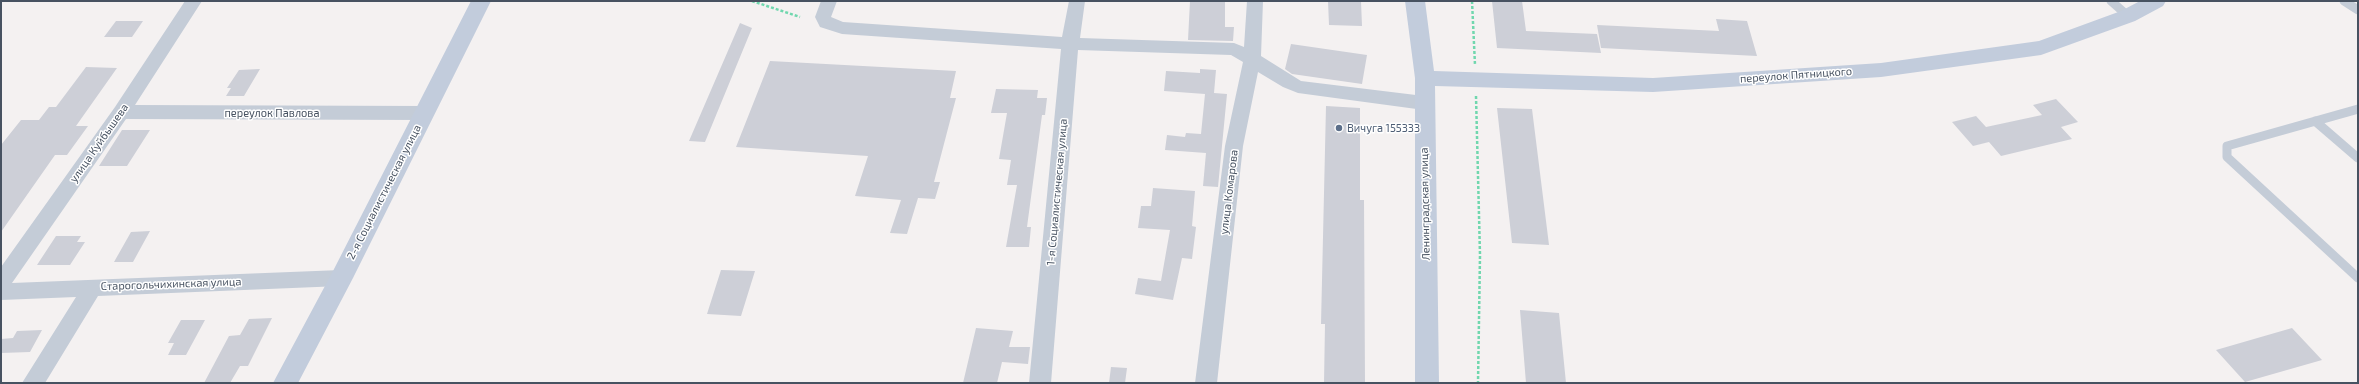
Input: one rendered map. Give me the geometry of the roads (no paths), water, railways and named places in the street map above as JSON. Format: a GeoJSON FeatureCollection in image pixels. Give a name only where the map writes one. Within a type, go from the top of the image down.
{"type":"FeatureCollection","features":[{"type":"Feature","properties":{"kind":"street","name":"улица Куйбышева"},"geometry":{"type":"LineString","coordinates":[[1,283],[120,112],[194,1]]}},
{"type":"Feature","properties":{"kind":"street","name":"2-я Социалистическая улица"},"geometry":{"type":"LineString","coordinates":[[285,383],[341,278],[481,1]]}},
{"type":"Feature","properties":{"kind":"street"},"geometry":{"type":"LineString","coordinates":[[829,1],[823,17],[826,23],[842,28],[1070,44],[1234,49],[1252,58],[1284,81],[1298,87],[1424,103]]}},
{"type":"Feature","properties":{"kind":"street","name":"1-я Социалистическая улица"},"geometry":{"type":"LineString","coordinates":[[1040,383],[1070,44],[1077,1]]}},
{"type":"Feature","properties":{"kind":"street","name":"улица Комарова"},"geometry":{"type":"LineString","coordinates":[[1206,383],[1234,146],[1252,58],[1255,1]]}},
{"type":"Feature","properties":{"kind":"street","name":"Ленинградская улица"},"geometry":{"type":"LineString","coordinates":[[1415,1],[1425,78],[1427,383]]}},
{"type":"Feature","properties":{"kind":"street","name":"переулок Пятницкого"},"geometry":{"type":"LineString","coordinates":[[1425,78],[1653,85],[1881,70],[2042,48],[2128,16],[2156,1]]}},
{"type":"Feature","properties":{"kind":"street","name":"переулок Павлова"},"geometry":{"type":"LineString","coordinates":[[120,112],[424,113]]}},
{"type":"Feature","properties":{"kind":"street","name":"Старогольчихинская улица"},"geometry":{"type":"LineString","coordinates":[[1,292],[93,287],[341,278]]}},
{"type":"Feature","properties":{"kind":"street"},"geometry":{"type":"LineString","coordinates":[[33,383],[93,287]]}},
{"type":"Feature","properties":{"kind":"lane"},"geometry":{"type":"LineString","coordinates":[[2111,1],[2128,16]]}},
{"type":"Feature","properties":{"kind":"lane"},"geometry":{"type":"LineString","coordinates":[[2344,1],[2358,10]]}},
{"type":"Feature","properties":{"kind":"lane"},"geometry":{"type":"LineString","coordinates":[[2358,109],[2227,146],[2226,157],[2358,278]]}},
{"type":"Feature","properties":{"kind":"lane"},"geometry":{"type":"LineString","coordinates":[[2315,121],[2358,158]]}},
{"type":"Feature","properties":{"kind":"place","name":"Вичуга 155333"},"geometry":{"type":"Point","coordinates":[1339,128]}}]}
